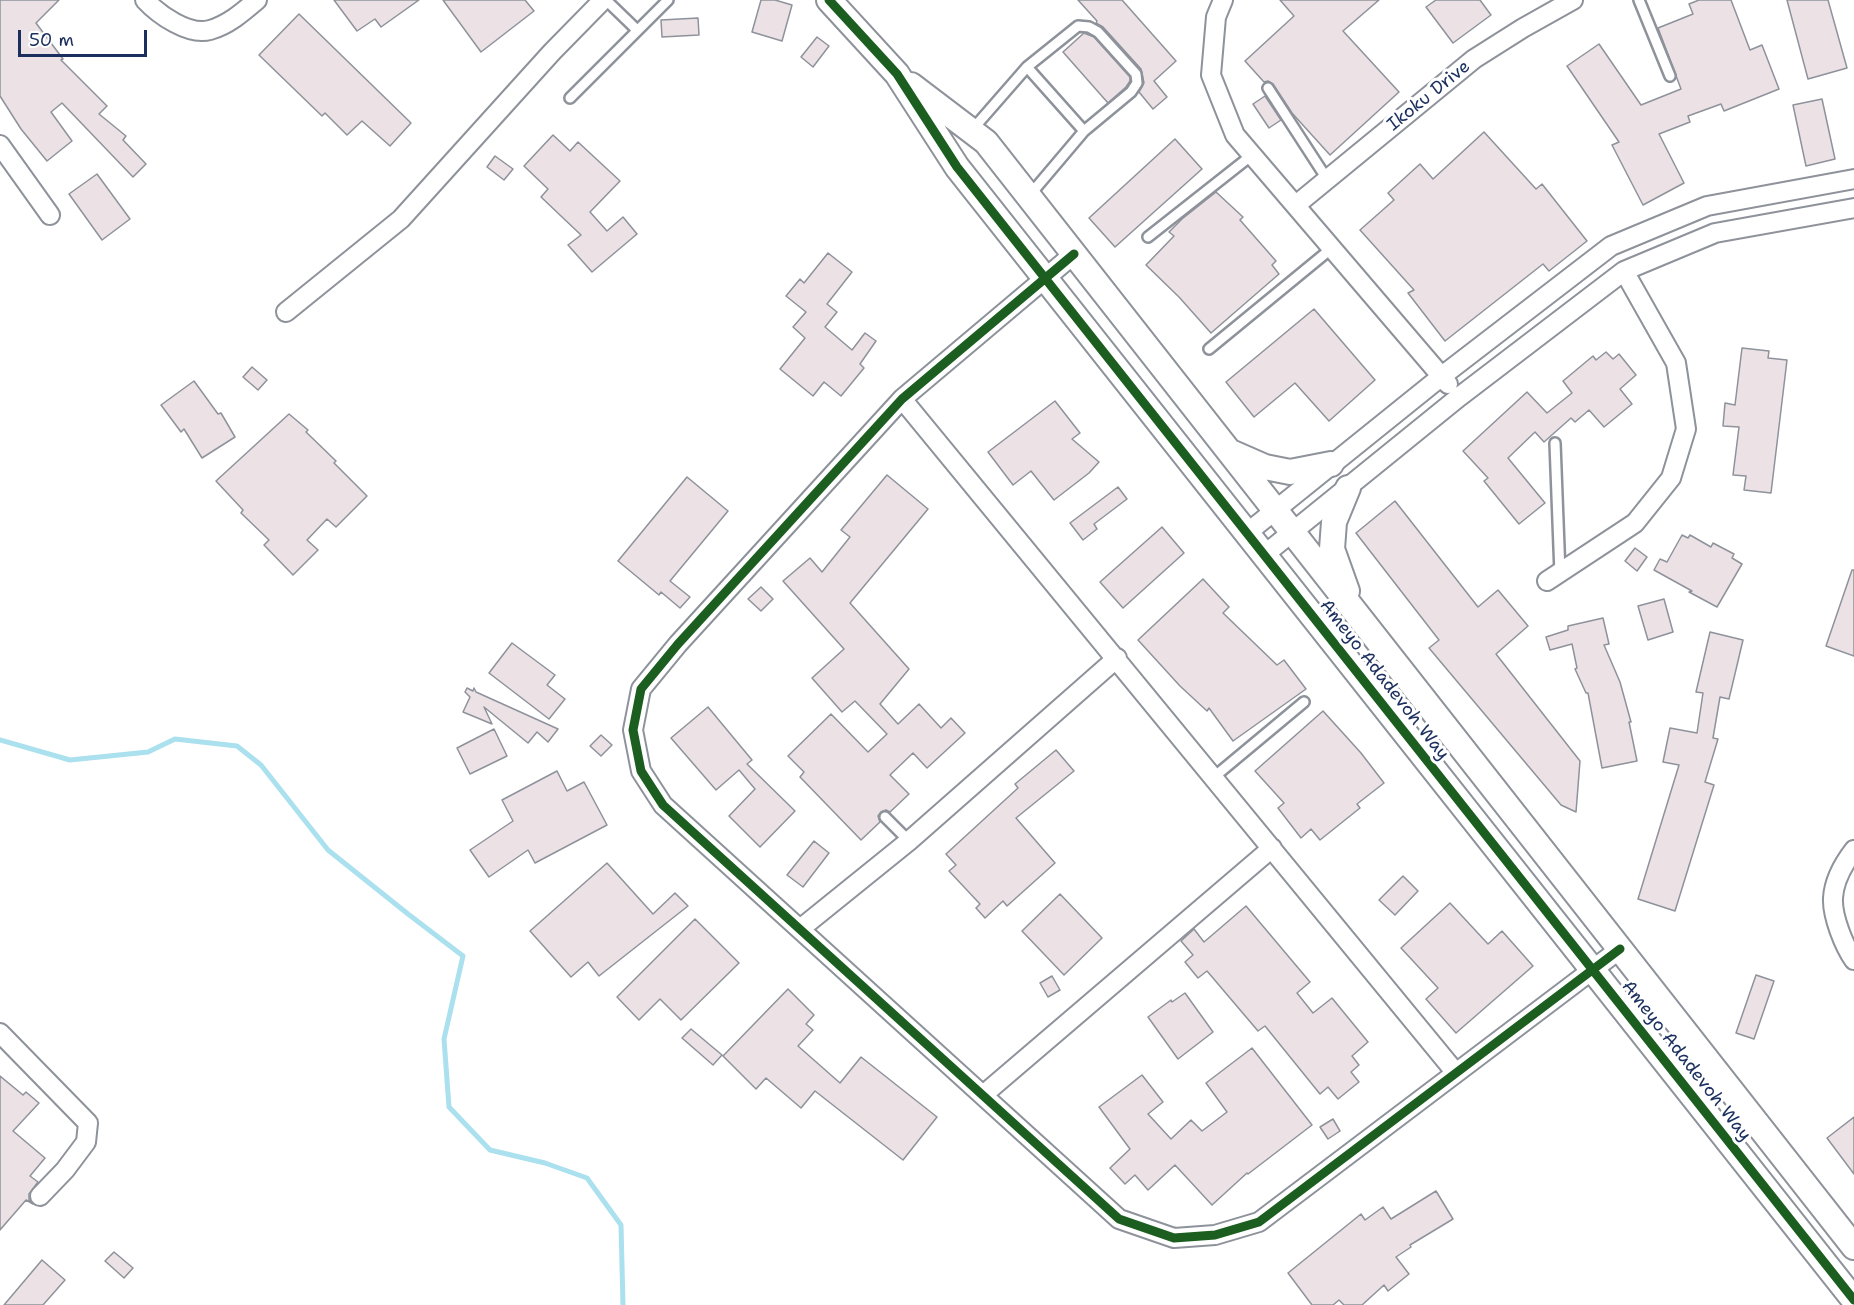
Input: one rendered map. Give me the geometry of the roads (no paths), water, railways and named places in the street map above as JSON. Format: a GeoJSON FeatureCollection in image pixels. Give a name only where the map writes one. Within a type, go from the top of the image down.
{"type":"FeatureCollection","features":[{"type":"Feature","properties":{"kind":"street"},"geometry":{"type":"LineString","coordinates":[[145,0],[174,23],[190,29],[208,31],[225,24],[257,0]]}},
{"type":"Feature","properties":{"kind":"street"},"geometry":{"type":"LineString","coordinates":[[286,312],[401,219],[552,52],[605,0]]}},
{"type":"Feature","properties":{"kind":"street"},"geometry":{"type":"LineString","coordinates":[[829,0],[897,74]]}},
{"type":"Feature","properties":{"kind":"street"},"geometry":{"type":"LineString","coordinates":[[1223,0],[1216,16],[1211,75],[1235,135],[1459,397]]}},
{"type":"Feature","properties":{"kind":"street","name":"Ikoku Drive"},"geometry":{"type":"LineString","coordinates":[[1296,205],[1474,59],[1573,0]]}},
{"type":"Feature","properties":{"kind":"street","name":"Ameyo Adadevoh Way"},"geometry":{"type":"LineString","coordinates":[[897,74],[986,142],[1854,1247]]}},
{"type":"Feature","properties":{"kind":"street","name":"Ameyo Adadevoh Way"},"geometry":{"type":"LineString","coordinates":[[897,74],[957,167],[1854,1300]]}},
{"type":"Feature","properties":{"kind":"street"},"geometry":{"type":"LineString","coordinates":[[0,145],[50,215]]}},
{"type":"Feature","properties":{"kind":"street"},"geometry":{"type":"LineString","coordinates":[[1247,533],[1442,376],[1611,246],[1707,206],[1854,179]]}},
{"type":"Feature","properties":{"kind":"street"},"geometry":{"type":"LineString","coordinates":[[1264,555],[1459,397],[1624,271],[1714,233],[1854,208]]}},
{"type":"Feature","properties":{"kind":"street"},"geometry":{"type":"LineString","coordinates":[[1074,254],[902,399],[670,653],[641,689],[633,730],[641,771],[663,806],[1119,1219],[1174,1238],[1215,1235],[1259,1222],[1620,949]]}},
{"type":"Feature","properties":{"kind":"street"},"geometry":{"type":"LineString","coordinates":[[1554,577],[1635,523],[1671,478],[1686,429],[1677,363],[1624,271]]}},
{"type":"Feature","properties":{"kind":"street"},"geometry":{"type":"LineString","coordinates":[[902,399],[1456,1073]]}},
{"type":"Feature","properties":{"kind":"street"},"geometry":{"type":"LineString","coordinates":[[1228,451],[1265,467],[1290,472],[1331,464]]}},
{"type":"Feature","properties":{"kind":"street"},"geometry":{"type":"LineString","coordinates":[[1348,488],[1334,522],[1332,549],[1353,610]]}},
{"type":"Feature","properties":{"kind":"street"},"geometry":{"type":"LineString","coordinates":[[800,929],[909,841],[1116,658]]}},
{"type":"Feature","properties":{"kind":"street"},"geometry":{"type":"LineString","coordinates":[[983,1095],[1272,848]]}},
{"type":"Feature","properties":{"kind":"street"},"geometry":{"type":"LineString","coordinates":[[1854,850],[1838,877],[1833,898],[1836,922],[1854,960]]}},
{"type":"Feature","properties":{"kind":"street"},"geometry":{"type":"LineString","coordinates":[[0,1033],[88,1123],[86,1142],[65,1170],[40,1196]]}},
{"type":"Feature","properties":{"kind":"lane"},"geometry":{"type":"LineString","coordinates":[[605,0],[637,30]]}},
{"type":"Feature","properties":{"kind":"lane"},"geometry":{"type":"LineString","coordinates":[[570,98],[668,0]]}},
{"type":"Feature","properties":{"kind":"lane"},"geometry":{"type":"LineString","coordinates":[[1639,0],[1670,76]]}},
{"type":"Feature","properties":{"kind":"lane"},"geometry":{"type":"LineString","coordinates":[[972,130],[1027,67],[1078,26],[1089,27],[1098,32],[1136,74],[1137,83],[1131,92],[1084,131],[1029,196]]}},
{"type":"Feature","properties":{"kind":"lane"},"geometry":{"type":"LineString","coordinates":[[1027,67],[1084,131]]}},
{"type":"Feature","properties":{"kind":"lane"},"geometry":{"type":"LineString","coordinates":[[1268,88],[1328,180]]}},
{"type":"Feature","properties":{"kind":"lane"},"geometry":{"type":"LineString","coordinates":[[1148,237],[1252,154]]}},
{"type":"Feature","properties":{"kind":"lane"},"geometry":{"type":"LineString","coordinates":[[1209,349],[1332,248]]}},
{"type":"Feature","properties":{"kind":"lane"},"geometry":{"type":"LineString","coordinates":[[1554,577],[1555,443]]}},
{"type":"Feature","properties":{"kind":"lane"},"geometry":{"type":"LineString","coordinates":[[1214,777],[1304,702]]}},
{"type":"Feature","properties":{"kind":"lane"},"geometry":{"type":"LineString","coordinates":[[885,817],[909,841]]}},
{"type":"Feature","properties":{"kind":"waterway"},"geometry":{"type":"LineString","coordinates":[[0,740],[70,760],[148,752],[175,739],[237,746],[261,765],[328,850],[463,956],[444,1039],[449,1107],[490,1150],[545,1163],[587,1178],[621,1225],[623,1305]]}}]}
